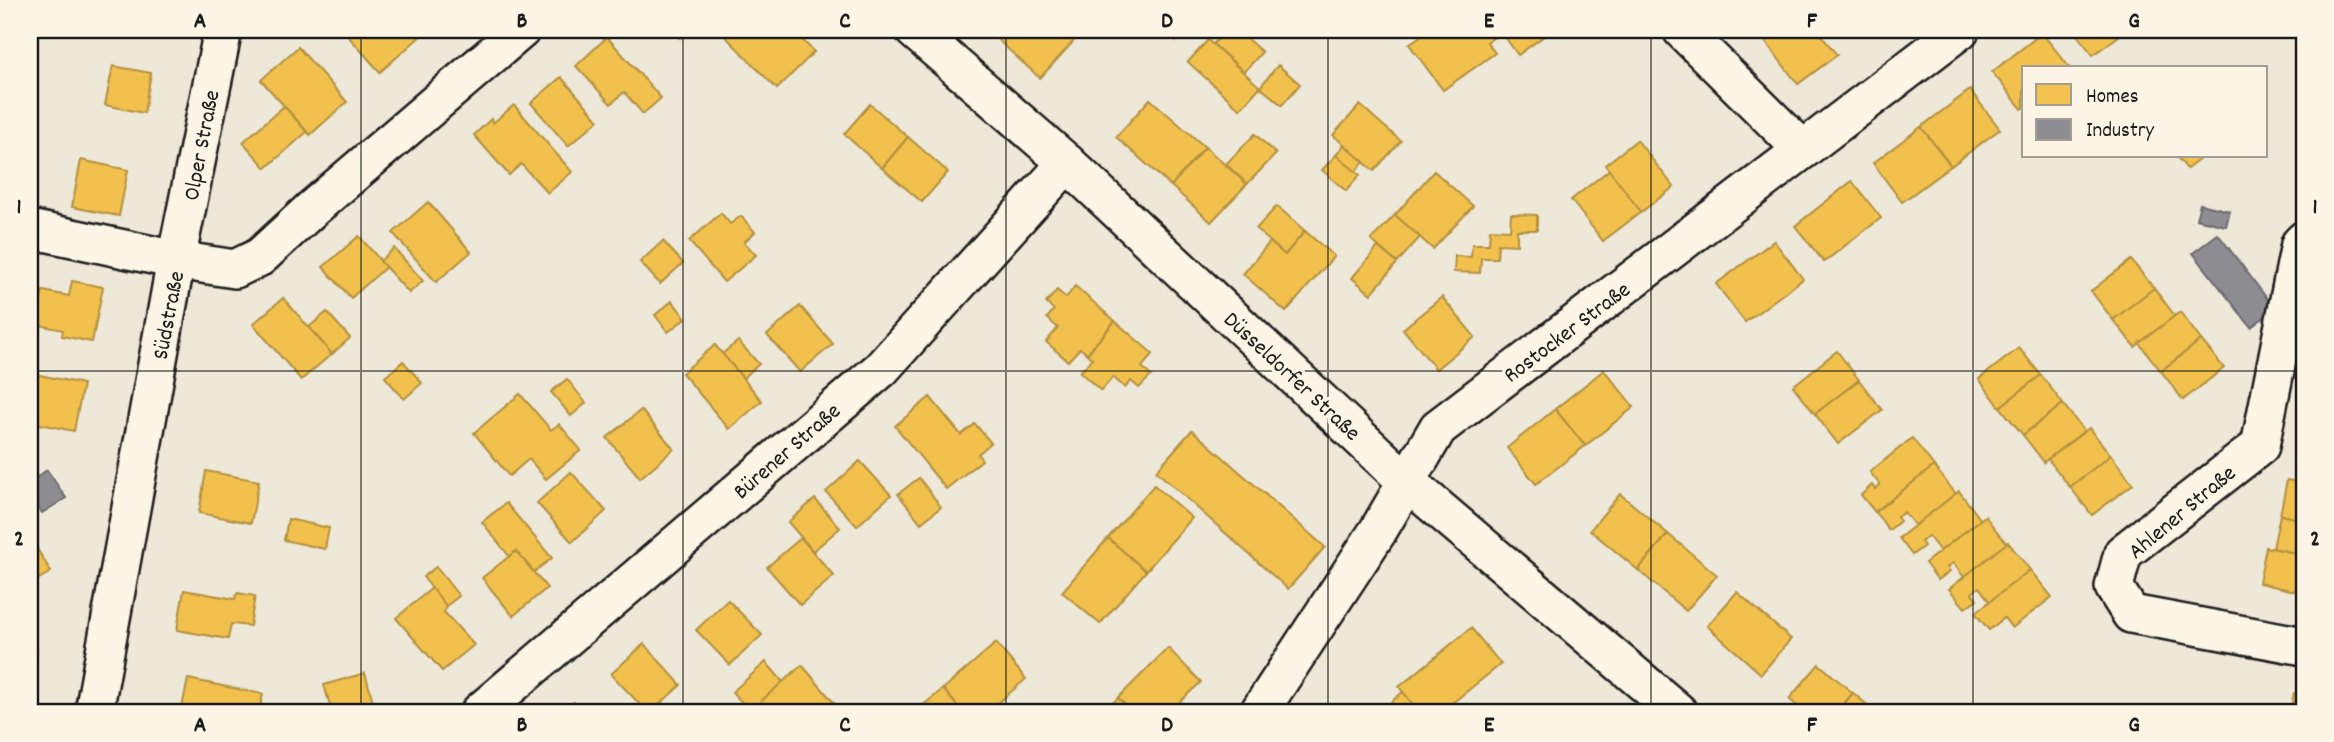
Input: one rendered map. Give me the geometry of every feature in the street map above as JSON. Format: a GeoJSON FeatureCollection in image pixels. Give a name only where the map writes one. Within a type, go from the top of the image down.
{"type":"FeatureCollection","features":[{"type":"Feature","properties":{"kind":"street","name":"Olper Straße"},"geometry":{"type":"LineString","coordinates":[[176,260],[223,30]]}},
{"type":"Feature","properties":{"kind":"street","name":"Südstraße"},"geometry":{"type":"LineString","coordinates":[[93,712],[176,260],[234,269],[260,257],[521,30]]}},
{"type":"Feature","properties":{"kind":"street","name":"Düsseldorfer Straße"},"geometry":{"type":"LineString","coordinates":[[914,30],[1067,163],[1406,481],[1678,712]]}},
{"type":"Feature","properties":{"kind":"street"},"geometry":{"type":"LineString","coordinates":[[1682,30],[1803,150]]}},
{"type":"Feature","properties":{"kind":"street","name":"Rostocker Straße"},"geometry":{"type":"LineString","coordinates":[[1259,712],[1378,531],[1438,428],[1960,30]]}},
{"type":"Feature","properties":{"kind":"street","name":"Bürener Straße"},"geometry":{"type":"LineString","coordinates":[[480,712],[881,369],[1067,163]]}},
{"type":"Feature","properties":{"kind":"street"},"geometry":{"type":"LineString","coordinates":[[30,229],[176,260]]}},
{"type":"Feature","properties":{"kind":"street","name":"Ahlener Straße"},"geometry":{"type":"LineString","coordinates":[[2304,240],[2300,244],[2260,446],[2123,553],[2114,587],[2131,614],[2304,646]]}},
{"type":"Feature","properties":{"kind":"building: Homes"},"geometry":{"type":"Polygon","coordinates":[[[354,30],[418,30],[422,35],[380,72],[348,36],[354,30]]]}},
{"type":"Feature","properties":{"kind":"building: Homes"},"geometry":{"type":"Polygon","coordinates":[[[673,30],[690,30],[680,38],[673,30]]]}},
{"type":"Feature","properties":{"kind":"building: Homes"},"geometry":{"type":"Polygon","coordinates":[[[793,30],[814,52],[777,89],[721,32],[793,30]]]}},
{"type":"Feature","properties":{"kind":"building: Homes"},"geometry":{"type":"Polygon","coordinates":[[[1007,30],[1084,30],[1040,78],[998,40],[1007,30]]]}},
{"type":"Feature","properties":{"kind":"building: Homes"},"geometry":{"type":"Polygon","coordinates":[[[1166,30],[1187,30],[1176,41],[1166,30]]]}},
{"type":"Feature","properties":{"kind":"building: Homes"},"geometry":{"type":"Polygon","coordinates":[[[1226,30],[1237,30],[1262,52],[1244,72],[1213,44],[1226,30]]]}},
{"type":"Feature","properties":{"kind":"building: Homes"},"geometry":{"type":"Polygon","coordinates":[[[1429,30],[1502,32],[1487,42],[1495,53],[1443,90],[1409,44],[1429,30]]]}},
{"type":"Feature","properties":{"kind":"building: Homes"},"geometry":{"type":"Polygon","coordinates":[[[1500,30],[1552,30],[1518,55],[1500,30]]]}},
{"type":"Feature","properties":{"kind":"building: Homes"},"geometry":{"type":"Polygon","coordinates":[[[1767,30],[1817,30],[1837,55],[1798,84],[1760,35],[1767,30]]]}},
{"type":"Feature","properties":{"kind":"building: Homes"},"geometry":{"type":"Polygon","coordinates":[[[2073,30],[2127,30],[2093,55],[2073,30]]]}},
{"type":"Feature","properties":{"kind":"building: Homes"},"geometry":{"type":"Polygon","coordinates":[[[2042,33],[2068,66],[2022,66],[2022,109],[1992,72],[2042,33]]]}},
{"type":"Feature","properties":{"kind":"building: Homes"},"geometry":{"type":"Polygon","coordinates":[[[607,37],[661,98],[643,114],[624,92],[611,104],[576,66],[607,37]]]}},
{"type":"Feature","properties":{"kind":"building: Homes"},"geometry":{"type":"Polygon","coordinates":[[[1208,40],[1260,87],[1240,109],[1188,62],[1208,40]]]}},
{"type":"Feature","properties":{"kind":"building: Homes"},"geometry":{"type":"Polygon","coordinates":[[[298,47],[347,102],[310,135],[261,80],[298,47]]]}},
{"type":"Feature","properties":{"kind":"building: Homes"},"geometry":{"type":"Polygon","coordinates":[[[1278,65],[1300,84],[1282,105],[1260,87],[1278,65]]]}},
{"type":"Feature","properties":{"kind":"building: Homes"},"geometry":{"type":"Polygon","coordinates":[[[113,66],[151,73],[144,113],[105,105],[113,66]]]}},
{"type":"Feature","properties":{"kind":"building: Homes"},"geometry":{"type":"Polygon","coordinates":[[[561,77],[599,120],[568,146],[531,103],[561,77]]]}},
{"type":"Feature","properties":{"kind":"building: Homes"},"geometry":{"type":"Polygon","coordinates":[[[1970,90],[2000,129],[1951,166],[1921,127],[1970,90]]]}},
{"type":"Feature","properties":{"kind":"building: Homes"},"geometry":{"type":"Polygon","coordinates":[[[1150,99],[1205,147],[1171,186],[1116,137],[1150,99]]]}},
{"type":"Feature","properties":{"kind":"building: Homes"},"geometry":{"type":"Polygon","coordinates":[[[870,104],[908,137],[882,168],[844,134],[870,104]]]}},
{"type":"Feature","properties":{"kind":"building: Homes"},"geometry":{"type":"Polygon","coordinates":[[[514,105],[572,172],[548,193],[521,164],[509,175],[474,135],[491,119],[493,123],[514,105]]]}},
{"type":"Feature","properties":{"kind":"building: Homes"},"geometry":{"type":"Polygon","coordinates":[[[1360,105],[1401,141],[1374,171],[1333,135],[1360,105]]]}},
{"type":"Feature","properties":{"kind":"building: Homes"},"geometry":{"type":"Polygon","coordinates":[[[284,106],[307,132],[266,168],[243,142],[284,106]]]}},
{"type":"Feature","properties":{"kind":"building: Homes"},"geometry":{"type":"Polygon","coordinates":[[[1921,127],[1951,166],[1902,202],[1873,163],[1921,127]]]}},
{"type":"Feature","properties":{"kind":"building: Homes"},"geometry":{"type":"Polygon","coordinates":[[[1255,134],[1276,154],[1247,184],[1226,164],[1255,134]]]}},
{"type":"Feature","properties":{"kind":"building: Homes"},"geometry":{"type":"Polygon","coordinates":[[[908,137],[948,172],[922,202],[882,168],[908,137]]]}},
{"type":"Feature","properties":{"kind":"building: Homes"},"geometry":{"type":"Polygon","coordinates":[[[1637,140],[1674,187],[1641,212],[1605,165],[1637,140]]]}},
{"type":"Feature","properties":{"kind":"building: Homes"},"geometry":{"type":"Polygon","coordinates":[[[1344,145],[1364,162],[1355,172],[1336,155],[1344,145]]]}},
{"type":"Feature","properties":{"kind":"building: Homes"},"geometry":{"type":"Polygon","coordinates":[[[1205,147],[1247,184],[1211,222],[1171,186],[1205,147]]]}},
{"type":"Feature","properties":{"kind":"building: Homes"},"geometry":{"type":"Polygon","coordinates":[[[1336,155],[1360,175],[1346,191],[1322,170],[1336,155]]]}},
{"type":"Feature","properties":{"kind":"building: Homes"},"geometry":{"type":"Polygon","coordinates":[[[2178,158],[2201,158],[2187,169],[2178,158]]]}},
{"type":"Feature","properties":{"kind":"building: Homes"},"geometry":{"type":"Polygon","coordinates":[[[81,160],[128,170],[119,216],[72,207],[81,160]]]}},
{"type":"Feature","properties":{"kind":"building: Homes"},"geometry":{"type":"Polygon","coordinates":[[[1609,170],[1641,212],[1603,241],[1571,200],[1609,170]]]}},
{"type":"Feature","properties":{"kind":"building: Homes"},"geometry":{"type":"Polygon","coordinates":[[[1434,171],[1473,206],[1433,249],[1395,215],[1434,171]]]}},
{"type":"Feature","properties":{"kind":"building: Homes"},"geometry":{"type":"Polygon","coordinates":[[[1852,181],[1881,218],[1824,262],[1795,226],[1852,181]]]}},
{"type":"Feature","properties":{"kind":"building: Homes"},"geometry":{"type":"Polygon","coordinates":[[[428,202],[471,252],[436,282],[393,233],[428,202]]]}},
{"type":"Feature","properties":{"kind":"building: Homes"},"geometry":{"type":"Polygon","coordinates":[[[1277,206],[1305,231],[1285,255],[1256,229],[1277,206]]]}},
{"type":"Feature","properties":{"kind":"building: Homes"},"geometry":{"type":"Polygon","coordinates":[[[721,213],[730,224],[741,216],[755,232],[744,242],[756,255],[724,282],[689,241],[721,213]]]}},
{"type":"Feature","properties":{"kind":"building: Homes"},"geometry":{"type":"Polygon","coordinates":[[[1511,214],[1537,215],[1537,230],[1517,230],[1517,245],[1498,244],[1497,258],[1481,258],[1480,273],[1454,272],[1455,256],[1471,257],[1472,244],[1489,244],[1490,229],[1510,230],[1511,214]]]}},
{"type":"Feature","properties":{"kind":"building: Homes"},"geometry":{"type":"Polygon","coordinates":[[[1395,215],[1420,237],[1397,263],[1371,240],[1395,215]]]}},
{"type":"Feature","properties":{"kind":"building: Homes"},"geometry":{"type":"Polygon","coordinates":[[[1305,231],[1334,256],[1286,312],[1243,274],[1270,242],[1285,255],[1305,231]]]}},
{"type":"Feature","properties":{"kind":"building: Homes"},"geometry":{"type":"Polygon","coordinates":[[[359,236],[386,267],[351,298],[323,267],[359,236]]]}},
{"type":"Feature","properties":{"kind":"building: Homes"},"geometry":{"type":"Polygon","coordinates":[[[663,241],[683,263],[660,284],[640,262],[663,241]]]}},
{"type":"Feature","properties":{"kind":"building: Homes"},"geometry":{"type":"Polygon","coordinates":[[[1774,241],[1803,279],[1745,322],[1716,284],[1774,241]]]}},
{"type":"Feature","properties":{"kind":"building: Homes"},"geometry":{"type":"Polygon","coordinates":[[[1378,247],[1397,263],[1371,294],[1352,278],[1378,247]]]}},
{"type":"Feature","properties":{"kind":"building: Homes"},"geometry":{"type":"Polygon","coordinates":[[[394,248],[423,281],[409,293],[380,261],[394,248]]]}},
{"type":"Feature","properties":{"kind":"building: Homes"},"geometry":{"type":"Polygon","coordinates":[[[2131,260],[2154,288],[2113,320],[2091,291],[2131,260]]]}},
{"type":"Feature","properties":{"kind":"building: Homes"},"geometry":{"type":"Polygon","coordinates":[[[72,281],[103,287],[92,342],[62,336],[63,330],[30,323],[30,300],[40,302],[43,291],[69,296],[72,281]]]}},
{"type":"Feature","properties":{"kind":"building: Homes"},"geometry":{"type":"Polygon","coordinates":[[[1075,286],[1115,321],[1087,354],[1080,348],[1068,361],[1046,342],[1058,328],[1047,318],[1054,310],[1046,303],[1057,290],[1066,298],[1075,286]]]}},
{"type":"Feature","properties":{"kind":"building: Homes"},"geometry":{"type":"Polygon","coordinates":[[[2154,288],[2175,316],[2135,347],[2113,320],[2154,288]]]}},
{"type":"Feature","properties":{"kind":"building: Homes"},"geometry":{"type":"Polygon","coordinates":[[[1442,297],[1475,337],[1436,369],[1403,329],[1442,297]]]}},
{"type":"Feature","properties":{"kind":"building: Homes"},"geometry":{"type":"Polygon","coordinates":[[[283,298],[332,354],[301,380],[253,324],[283,298]]]}},
{"type":"Feature","properties":{"kind":"building: Homes"},"geometry":{"type":"Polygon","coordinates":[[[672,301],[686,318],[668,332],[655,315],[672,301]]]}},
{"type":"Feature","properties":{"kind":"building: Homes"},"geometry":{"type":"Polygon","coordinates":[[[800,306],[833,344],[800,372],[767,335],[800,306]]]}},
{"type":"Feature","properties":{"kind":"building: Homes"},"geometry":{"type":"Polygon","coordinates":[[[327,312],[350,338],[332,354],[309,327],[327,312]]]}},
{"type":"Feature","properties":{"kind":"building: Homes"},"geometry":{"type":"Polygon","coordinates":[[[2180,312],[2201,340],[2161,371],[2139,343],[2180,312]]]}},
{"type":"Feature","properties":{"kind":"building: Homes"},"geometry":{"type":"Polygon","coordinates":[[[1115,321],[1153,354],[1142,367],[1151,376],[1139,388],[1131,381],[1125,388],[1113,377],[1101,391],[1080,372],[1092,359],[1087,354],[1115,321]]]}},
{"type":"Feature","properties":{"kind":"building: Homes"},"geometry":{"type":"Polygon","coordinates":[[[2201,340],[2224,368],[2183,400],[2161,371],[2201,340]]]}},
{"type":"Feature","properties":{"kind":"building: Homes"},"geometry":{"type":"Polygon","coordinates":[[[738,341],[759,364],[743,378],[722,354],[738,341]]]}},
{"type":"Feature","properties":{"kind":"building: Homes"},"geometry":{"type":"Polygon","coordinates":[[[715,345],[762,401],[729,429],[682,373],[715,345]]]}},
{"type":"Feature","properties":{"kind":"building: Homes"},"geometry":{"type":"Polygon","coordinates":[[[2019,348],[2041,375],[2000,407],[1979,379],[2019,348]]]}},
{"type":"Feature","properties":{"kind":"building: Homes"},"geometry":{"type":"Polygon","coordinates":[[[1837,351],[1859,380],[1815,414],[1793,386],[1837,351]]]}},
{"type":"Feature","properties":{"kind":"building: Homes"},"geometry":{"type":"Polygon","coordinates":[[[403,361],[422,383],[404,399],[385,377],[403,361]]]}},
{"type":"Feature","properties":{"kind":"building: Homes"},"geometry":{"type":"Polygon","coordinates":[[[1604,370],[1634,407],[1585,446],[1555,409],[1604,370]]]}},
{"type":"Feature","properties":{"kind":"building: Homes"},"geometry":{"type":"Polygon","coordinates":[[[30,373],[83,384],[74,431],[30,422],[30,373]]]}},
{"type":"Feature","properties":{"kind":"building: Homes"},"geometry":{"type":"Polygon","coordinates":[[[2041,375],[2063,404],[2023,435],[2000,407],[2041,375]]]}},
{"type":"Feature","properties":{"kind":"building: Homes"},"geometry":{"type":"Polygon","coordinates":[[[567,379],[586,403],[571,416],[551,392],[567,379]]]}},
{"type":"Feature","properties":{"kind":"building: Homes"},"geometry":{"type":"Polygon","coordinates":[[[1859,380],[1882,410],[1838,444],[1815,414],[1859,380]]]}},
{"type":"Feature","properties":{"kind":"building: Homes"},"geometry":{"type":"Polygon","coordinates":[[[520,394],[551,430],[559,424],[581,450],[546,479],[529,459],[509,476],[474,433],[520,394]]]}},
{"type":"Feature","properties":{"kind":"building: Homes"},"geometry":{"type":"Polygon","coordinates":[[[930,397],[961,435],[975,424],[991,443],[978,454],[982,460],[946,489],[895,426],[930,397]]]}},
{"type":"Feature","properties":{"kind":"building: Homes"},"geometry":{"type":"Polygon","coordinates":[[[2063,404],[2084,431],[2044,462],[2023,435],[2063,404]]]}},
{"type":"Feature","properties":{"kind":"building: Homes"},"geometry":{"type":"Polygon","coordinates":[[[1555,409],[1585,446],[1536,484],[1507,448],[1555,409]]]}},
{"type":"Feature","properties":{"kind":"building: Homes"},"geometry":{"type":"Polygon","coordinates":[[[641,410],[674,449],[640,478],[607,438],[641,410]]]}},
{"type":"Feature","properties":{"kind":"building: Homes"},"geometry":{"type":"Polygon","coordinates":[[[2089,428],[2111,455],[2070,487],[2048,459],[2089,428]]]}},
{"type":"Feature","properties":{"kind":"building: Homes"},"geometry":{"type":"Polygon","coordinates":[[[1192,430],[1325,547],[1288,589],[1156,471],[1192,430]]]}},
{"type":"Feature","properties":{"kind":"building: Homes"},"geometry":{"type":"Polygon","coordinates":[[[1912,438],[1934,466],[1875,512],[1861,495],[1872,485],[1875,489],[1880,485],[1870,472],[1912,438]]]}},
{"type":"Feature","properties":{"kind":"building: Homes"},"geometry":{"type":"Polygon","coordinates":[[[2111,455],[2133,484],[2092,515],[2070,487],[2111,455]]]}},
{"type":"Feature","properties":{"kind":"building: Homes"},"geometry":{"type":"Polygon","coordinates":[[[860,461],[891,495],[857,526],[826,492],[860,461]]]}},
{"type":"Feature","properties":{"kind":"building: Homes"},"geometry":{"type":"Polygon","coordinates":[[[1934,466],[1956,494],[1915,526],[1904,512],[1897,517],[1900,521],[1889,530],[1875,512],[1934,466]]]}},
{"type":"Feature","properties":{"kind":"building: Homes"},"geometry":{"type":"Polygon","coordinates":[[[206,471],[259,481],[251,523],[199,513],[206,471]]]}},
{"type":"Feature","properties":{"kind":"building: Homes"},"geometry":{"type":"Polygon","coordinates":[[[571,472],[606,511],[572,542],[537,503],[571,472]]]}},
{"type":"Feature","properties":{"kind":"building: Homes"},"geometry":{"type":"Polygon","coordinates":[[[919,478],[941,507],[921,523],[898,494],[919,478]]]}},
{"type":"Feature","properties":{"kind":"building: Homes"},"geometry":{"type":"Polygon","coordinates":[[[2287,480],[2304,483],[2304,520],[2280,515],[2287,480]]]}},
{"type":"Feature","properties":{"kind":"building: Homes"},"geometry":{"type":"Polygon","coordinates":[[[1154,485],[1192,518],[1146,571],[1108,538],[1154,485]]]}},
{"type":"Feature","properties":{"kind":"building: Homes"},"geometry":{"type":"Polygon","coordinates":[[[1959,491],[1981,520],[1940,551],[1928,536],[1921,542],[1924,546],[1912,555],[1899,538],[1959,491]]]}},
{"type":"Feature","properties":{"kind":"building: Homes"},"geometry":{"type":"Polygon","coordinates":[[[1620,494],[1668,534],[1638,570],[1590,530],[1620,494]]]}},
{"type":"Feature","properties":{"kind":"building: Homes"},"geometry":{"type":"Polygon","coordinates":[[[815,499],[840,528],[813,551],[788,522],[815,499]]]}},
{"type":"Feature","properties":{"kind":"building: Homes"},"geometry":{"type":"Polygon","coordinates":[[[506,503],[552,558],[534,572],[516,551],[509,556],[482,522],[506,503]]]}},
{"type":"Feature","properties":{"kind":"building: Homes"},"geometry":{"type":"Polygon","coordinates":[[[2280,515],[2304,520],[2304,555],[2273,548],[2280,515]]]}},
{"type":"Feature","properties":{"kind":"building: Homes"},"geometry":{"type":"Polygon","coordinates":[[[1985,516],[2007,544],[1964,577],[1953,563],[1947,567],[1950,571],[1938,580],[1925,563],[1985,516]]]}},
{"type":"Feature","properties":{"kind":"building: Homes"},"geometry":{"type":"Polygon","coordinates":[[[288,519],[329,528],[325,549],[284,540],[288,519]]]}},
{"type":"Feature","properties":{"kind":"building: Homes"},"geometry":{"type":"Polygon","coordinates":[[[1668,534],[1717,575],[1686,611],[1638,570],[1668,534]]]}},
{"type":"Feature","properties":{"kind":"building: Homes"},"geometry":{"type":"Polygon","coordinates":[[[30,537],[51,572],[30,584],[30,537]]]}},
{"type":"Feature","properties":{"kind":"building: Homes"},"geometry":{"type":"Polygon","coordinates":[[[801,538],[834,576],[800,605],[767,567],[801,538]]]}},
{"type":"Feature","properties":{"kind":"building: Homes"},"geometry":{"type":"Polygon","coordinates":[[[1108,538],[1146,571],[1100,624],[1062,592],[1108,538]]]}},
{"type":"Feature","properties":{"kind":"building: Homes"},"geometry":{"type":"Polygon","coordinates":[[[2008,542],[2030,570],[1990,602],[1979,587],[1972,593],[1977,599],[1965,608],[1949,589],[2008,542]]]}},
{"type":"Feature","properties":{"kind":"building: Homes"},"geometry":{"type":"Polygon","coordinates":[[[2266,547],[2304,555],[2304,593],[2259,583],[2266,547]]]}},
{"type":"Feature","properties":{"kind":"building: Homes"},"geometry":{"type":"Polygon","coordinates":[[[516,551],[547,588],[513,616],[482,578],[516,551]]]}},
{"type":"Feature","properties":{"kind":"building: Homes"},"geometry":{"type":"Polygon","coordinates":[[[436,567],[459,596],[446,606],[423,577],[436,567]]]}},
{"type":"Feature","properties":{"kind":"building: Homes"},"geometry":{"type":"Polygon","coordinates":[[[2030,570],[2052,597],[2012,628],[2004,618],[1989,630],[1975,613],[2030,570]]]}},
{"type":"Feature","properties":{"kind":"building: Homes"},"geometry":{"type":"Polygon","coordinates":[[[432,588],[446,606],[444,612],[474,645],[442,671],[396,618],[432,588]]]}},
{"type":"Feature","properties":{"kind":"building: Homes"},"geometry":{"type":"Polygon","coordinates":[[[184,590],[235,599],[237,593],[255,596],[250,626],[231,624],[228,639],[177,630],[184,590]]]}},
{"type":"Feature","properties":{"kind":"building: Homes"},"geometry":{"type":"Polygon","coordinates":[[[1737,592],[1791,639],[1761,674],[1707,626],[1737,592]]]}},
{"type":"Feature","properties":{"kind":"building: Homes"},"geometry":{"type":"Polygon","coordinates":[[[728,600],[762,635],[730,665],[696,630],[728,600]]]}},
{"type":"Feature","properties":{"kind":"building: Homes"},"geometry":{"type":"Polygon","coordinates":[[[1471,628],[1501,664],[1441,712],[1419,712],[1399,687],[1471,628]]]}},
{"type":"Feature","properties":{"kind":"building: Homes"},"geometry":{"type":"Polygon","coordinates":[[[996,643],[1026,679],[987,712],[962,712],[943,689],[996,643]]]}},
{"type":"Feature","properties":{"kind":"building: Homes"},"geometry":{"type":"Polygon","coordinates":[[[644,644],[681,685],[651,712],[647,712],[611,674],[644,644]]]}},
{"type":"Feature","properties":{"kind":"building: Homes"},"geometry":{"type":"Polygon","coordinates":[[[30,647],[37,647],[34,686],[30,685],[30,647]]]}},
{"type":"Feature","properties":{"kind":"building: Homes"},"geometry":{"type":"Polygon","coordinates":[[[1168,648],[1201,682],[1169,712],[1132,712],[1118,698],[1168,648]]]}},
{"type":"Feature","properties":{"kind":"building: Homes"},"geometry":{"type":"Polygon","coordinates":[[[766,662],[783,682],[750,711],[732,692],[766,662]]]}},
{"type":"Feature","properties":{"kind":"building: Homes"},"geometry":{"type":"Polygon","coordinates":[[[1819,664],[1853,693],[1837,712],[1804,712],[1789,699],[1819,664]]]}},
{"type":"Feature","properties":{"kind":"building: Homes"},"geometry":{"type":"Polygon","coordinates":[[[802,665],[840,712],[767,712],[759,703],[802,665]]]}},
{"type":"Feature","properties":{"kind":"building: Homes"},"geometry":{"type":"Polygon","coordinates":[[[365,673],[376,712],[332,712],[324,685],[365,673]]]}},
{"type":"Feature","properties":{"kind":"building: Homes"},"geometry":{"type":"Polygon","coordinates":[[[188,679],[263,694],[259,712],[181,712],[188,679]]]}},
{"type":"Feature","properties":{"kind":"building: Homes"},"geometry":{"type":"Polygon","coordinates":[[[943,689],[962,712],[915,712],[943,689]]]}},
{"type":"Feature","properties":{"kind":"building: Homes"},"geometry":{"type":"Polygon","coordinates":[[[1403,692],[1419,712],[1379,712],[1403,692]]]}},
{"type":"Feature","properties":{"kind":"building: Homes"},"geometry":{"type":"Polygon","coordinates":[[[1853,693],[1876,712],[1837,712],[1853,693]]]}},
{"type":"Feature","properties":{"kind":"building: Homes"},"geometry":{"type":"Polygon","coordinates":[[[2294,693],[2304,695],[2304,712],[2290,712],[2294,693]]]}},
{"type":"Feature","properties":{"kind":"building: Homes"},"geometry":{"type":"Polygon","coordinates":[[[1118,698],[1132,712],[1102,712],[1118,698]]]}},
{"type":"Feature","properties":{"kind":"building: Homes"},"geometry":{"type":"Polygon","coordinates":[[[574,702],[582,712],[561,712],[574,702]]]}},
{"type":"Feature","properties":{"kind":"building: Homes"},"geometry":{"type":"Polygon","coordinates":[[[260,705],[294,711],[259,712],[260,705]]]}},
{"type":"Feature","properties":{"kind":"building: Industry"},"geometry":{"type":"Polygon","coordinates":[[[2200,204],[2230,211],[2226,226],[2196,219],[2200,204]]]}},
{"type":"Feature","properties":{"kind":"building: Industry"},"geometry":{"type":"Polygon","coordinates":[[[2218,234],[2275,309],[2251,327],[2193,253],[2218,234]]]}},
{"type":"Feature","properties":{"kind":"building: Industry"},"geometry":{"type":"Polygon","coordinates":[[[47,470],[66,498],[42,513],[30,495],[30,482],[47,470]]]}}]}
